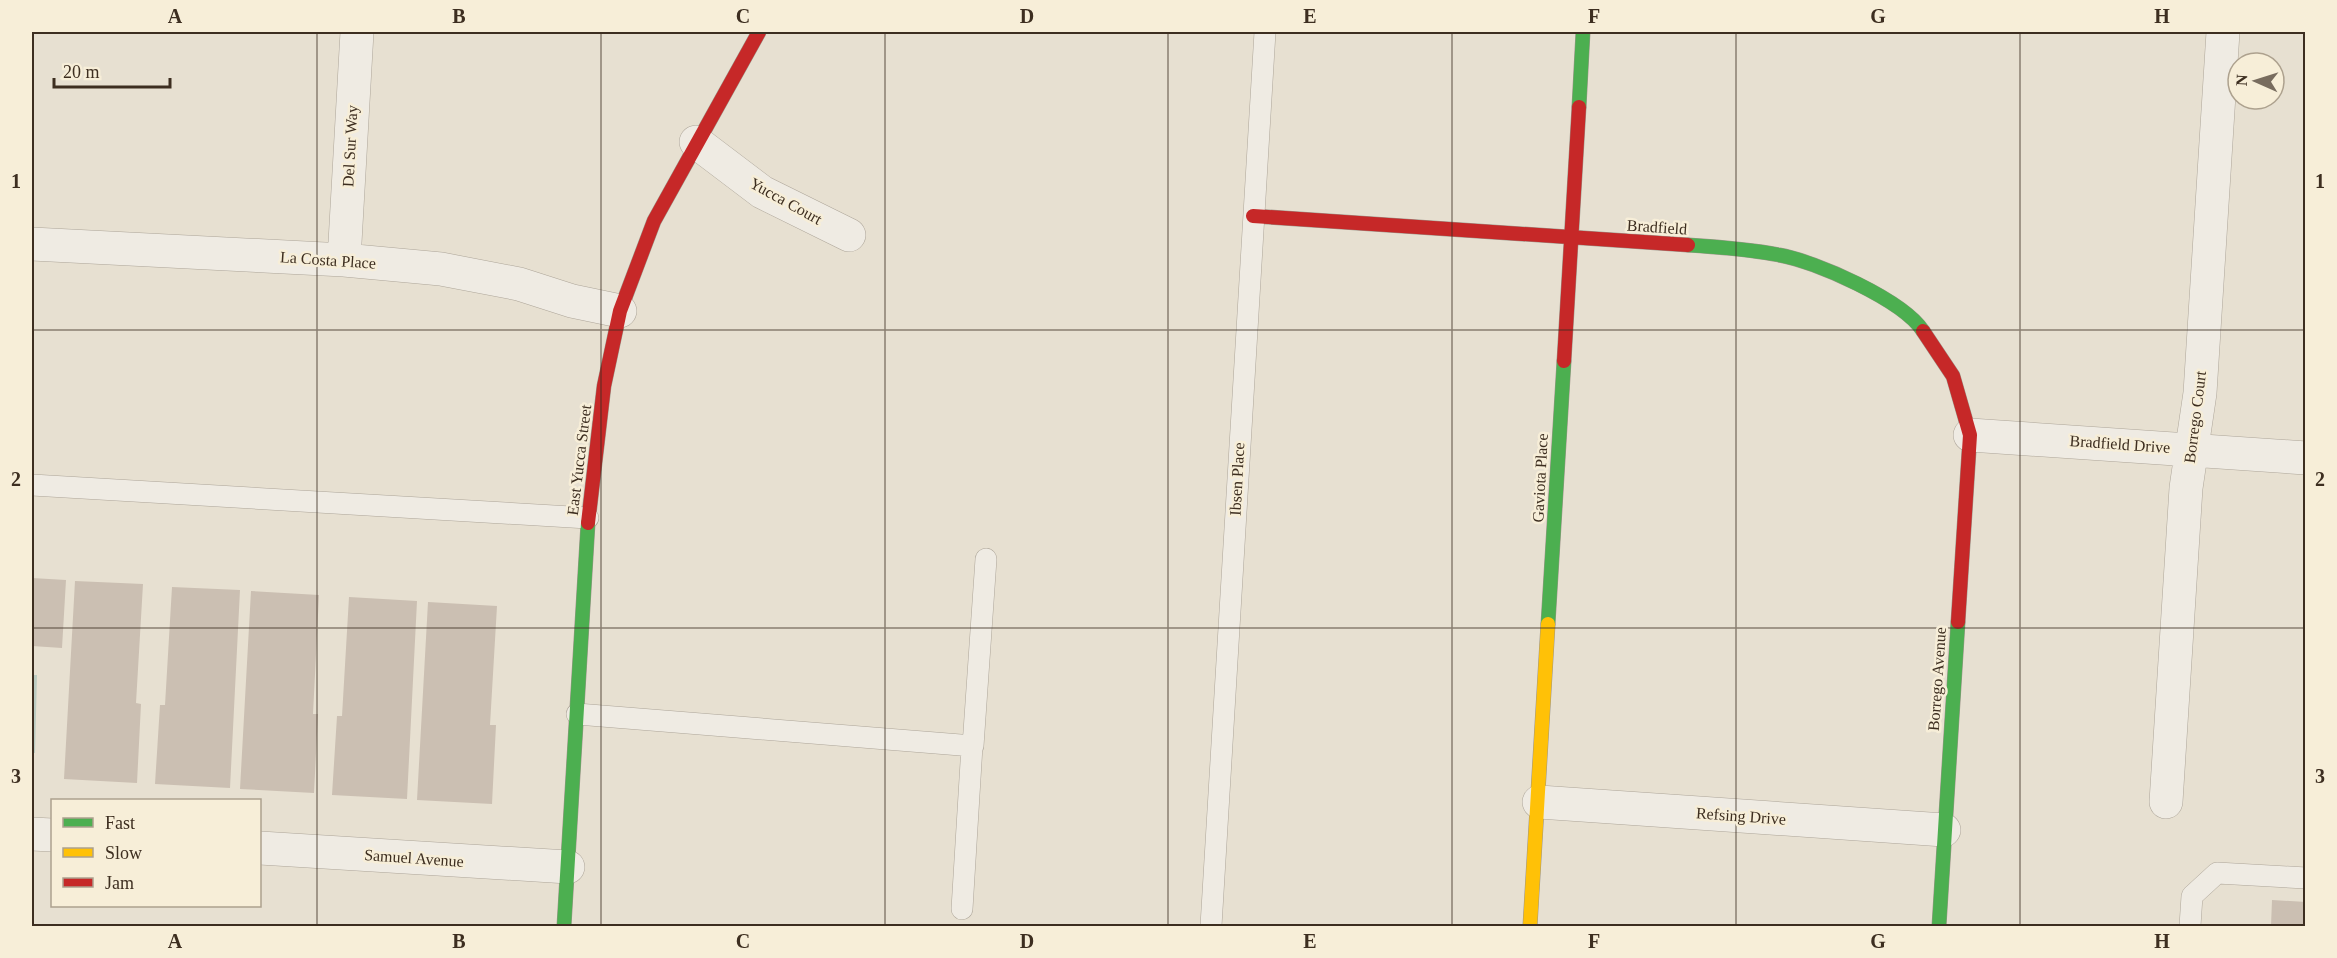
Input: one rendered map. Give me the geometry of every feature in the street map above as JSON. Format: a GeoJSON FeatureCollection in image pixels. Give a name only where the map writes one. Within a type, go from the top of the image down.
{"type":"FeatureCollection","features":[{"type":"Feature","properties":{"kind":"street","name":"Del Sur Way"},"geometry":{"type":"LineString","coordinates":[[344,260],[357,32]]}},
{"type":"Feature","properties":{"kind":"street","name":"East Yucca Street"},"geometry":{"type":"LineString","coordinates":[[564,927],[588,518],[604,386],[620,310],[654,221],[759,32]]}},
{"type":"Feature","properties":{"kind":"street","name":"Gaviota Place"},"geometry":{"type":"LineString","coordinates":[[1530,927],[1582,32]]}},
{"type":"Feature","properties":{"kind":"street","name":"Borrego Court"},"geometry":{"type":"LineString","coordinates":[[2166,802],[2186,488],[2200,393],[2223,32]]}},
{"type":"Feature","properties":{"kind":"street","name":"Yucca Court"},"geometry":{"type":"LineString","coordinates":[[696,142],[762,192],[849,235]]}},
{"type":"Feature","properties":{"kind":"street","name":"Bradfield"},"geometry":{"type":"LineString","coordinates":[[1253,216],[1728,248],[1782,255],[1833,273],[1883,296],[1920,326],[1953,376],[1970,435]]}},
{"type":"Feature","properties":{"kind":"street","name":"La Costa Place"},"geometry":{"type":"LineString","coordinates":[[32,244],[344,260],[441,269],[519,284],[572,301],[620,310]]}},
{"type":"Feature","properties":{"kind":"street","name":"Bradfield Drive"},"geometry":{"type":"LineString","coordinates":[[1970,435],[2306,458]]}},
{"type":"Feature","properties":{"kind":"street","name":"Borrego Avenue"},"geometry":{"type":"LineString","coordinates":[[1938,927],[1970,435]]}},
{"type":"Feature","properties":{"kind":"street","name":"Refsing Drive"},"geometry":{"type":"LineString","coordinates":[[1539,802],[1944,830]]}},
{"type":"Feature","properties":{"kind":"street"},"geometry":{"type":"LineString","coordinates":[[32,834],[51,835]]}},
{"type":"Feature","properties":{"kind":"street","name":"Samuel Avenue"},"geometry":{"type":"LineString","coordinates":[[261,848],[568,867]]}},
{"type":"Feature","properties":{"kind":"lane","name":"Ibsen Place"},"geometry":{"type":"LineString","coordinates":[[1211,927],[1264,32]]}},
{"type":"Feature","properties":{"kind":"lane"},"geometry":{"type":"LineString","coordinates":[[32,485],[588,518]]}},
{"type":"Feature","properties":{"kind":"lane"},"geometry":{"type":"LineString","coordinates":[[962,909],[986,559]]}},
{"type":"Feature","properties":{"kind":"lane"},"geometry":{"type":"LineString","coordinates":[[577,714],[972,746]]}},
{"type":"Feature","properties":{"kind":"lane"},"geometry":{"type":"LineString","coordinates":[[2190,927],[2192,896],[2217,873],[2306,878]]}},
{"type":"Feature","properties":{"kind":"shaded area"},"geometry":{"type":"Polygon","coordinates":[[[32,675],[37,675],[35,753],[32,753],[32,675]]]}},
{"type":"Feature","properties":{"kind":"building"},"geometry":{"type":"Polygon","coordinates":[[[32,578],[66,580],[62,648],[32,646],[32,578]]]}},
{"type":"Feature","properties":{"kind":"building"},"geometry":{"type":"Polygon","coordinates":[[[75,581],[143,584],[136,703],[141,704],[137,783],[64,779],[75,581]]]}},
{"type":"Feature","properties":{"kind":"building"},"geometry":{"type":"Polygon","coordinates":[[[172,587],[240,590],[230,788],[155,784],[160,705],[165,705],[172,587]]]}},
{"type":"Feature","properties":{"kind":"building"},"geometry":{"type":"Polygon","coordinates":[[[251,591],[319,595],[313,714],[318,714],[314,793],[240,789],[251,591]]]}},
{"type":"Feature","properties":{"kind":"building"},"geometry":{"type":"Polygon","coordinates":[[[349,597],[417,601],[407,799],[332,795],[337,716],[342,716],[349,597]]]}},
{"type":"Feature","properties":{"kind":"building"},"geometry":{"type":"Polygon","coordinates":[[[428,602],[497,606],[490,725],[496,725],[492,804],[417,800],[428,602]]]}},
{"type":"Feature","properties":{"kind":"building"},"geometry":{"type":"Polygon","coordinates":[[[2272,900],[2306,902],[2306,926],[2271,926],[2272,900]]]}},
{"type":"Feature","properties":{"kind":"traffic: fast"},"geometry":{"type":"LineString","coordinates":[[1579,107],[1583,32]]}},
{"type":"Feature","properties":{"kind":"traffic: fast"},"geometry":{"type":"LineString","coordinates":[[1688,245],[1768,253],[1814,265],[1878,295],[1913,319],[1923,331]]}},
{"type":"Feature","properties":{"kind":"traffic: fast"},"geometry":{"type":"LineString","coordinates":[[1548,624],[1564,361]]}},
{"type":"Feature","properties":{"kind":"traffic: fast"},"geometry":{"type":"LineString","coordinates":[[564,926],[588,523]]}},
{"type":"Feature","properties":{"kind":"traffic: fast"},"geometry":{"type":"LineString","coordinates":[[1939,926],[1958,622]]}},
{"type":"Feature","properties":{"kind":"traffic: slow"},"geometry":{"type":"LineString","coordinates":[[1530,926],[1548,624]]}},
{"type":"Feature","properties":{"kind":"traffic: jam"},"geometry":{"type":"LineString","coordinates":[[588,523],[604,386],[620,311],[654,221],[759,32]]}},
{"type":"Feature","properties":{"kind":"traffic: jam"},"geometry":{"type":"LineString","coordinates":[[1564,361],[1579,107]]}},
{"type":"Feature","properties":{"kind":"traffic: jam"},"geometry":{"type":"LineString","coordinates":[[1253,216],[1688,245]]}},
{"type":"Feature","properties":{"kind":"traffic: jam"},"geometry":{"type":"LineString","coordinates":[[1923,331],[1953,376],[1970,435],[1958,622]]}}]}
